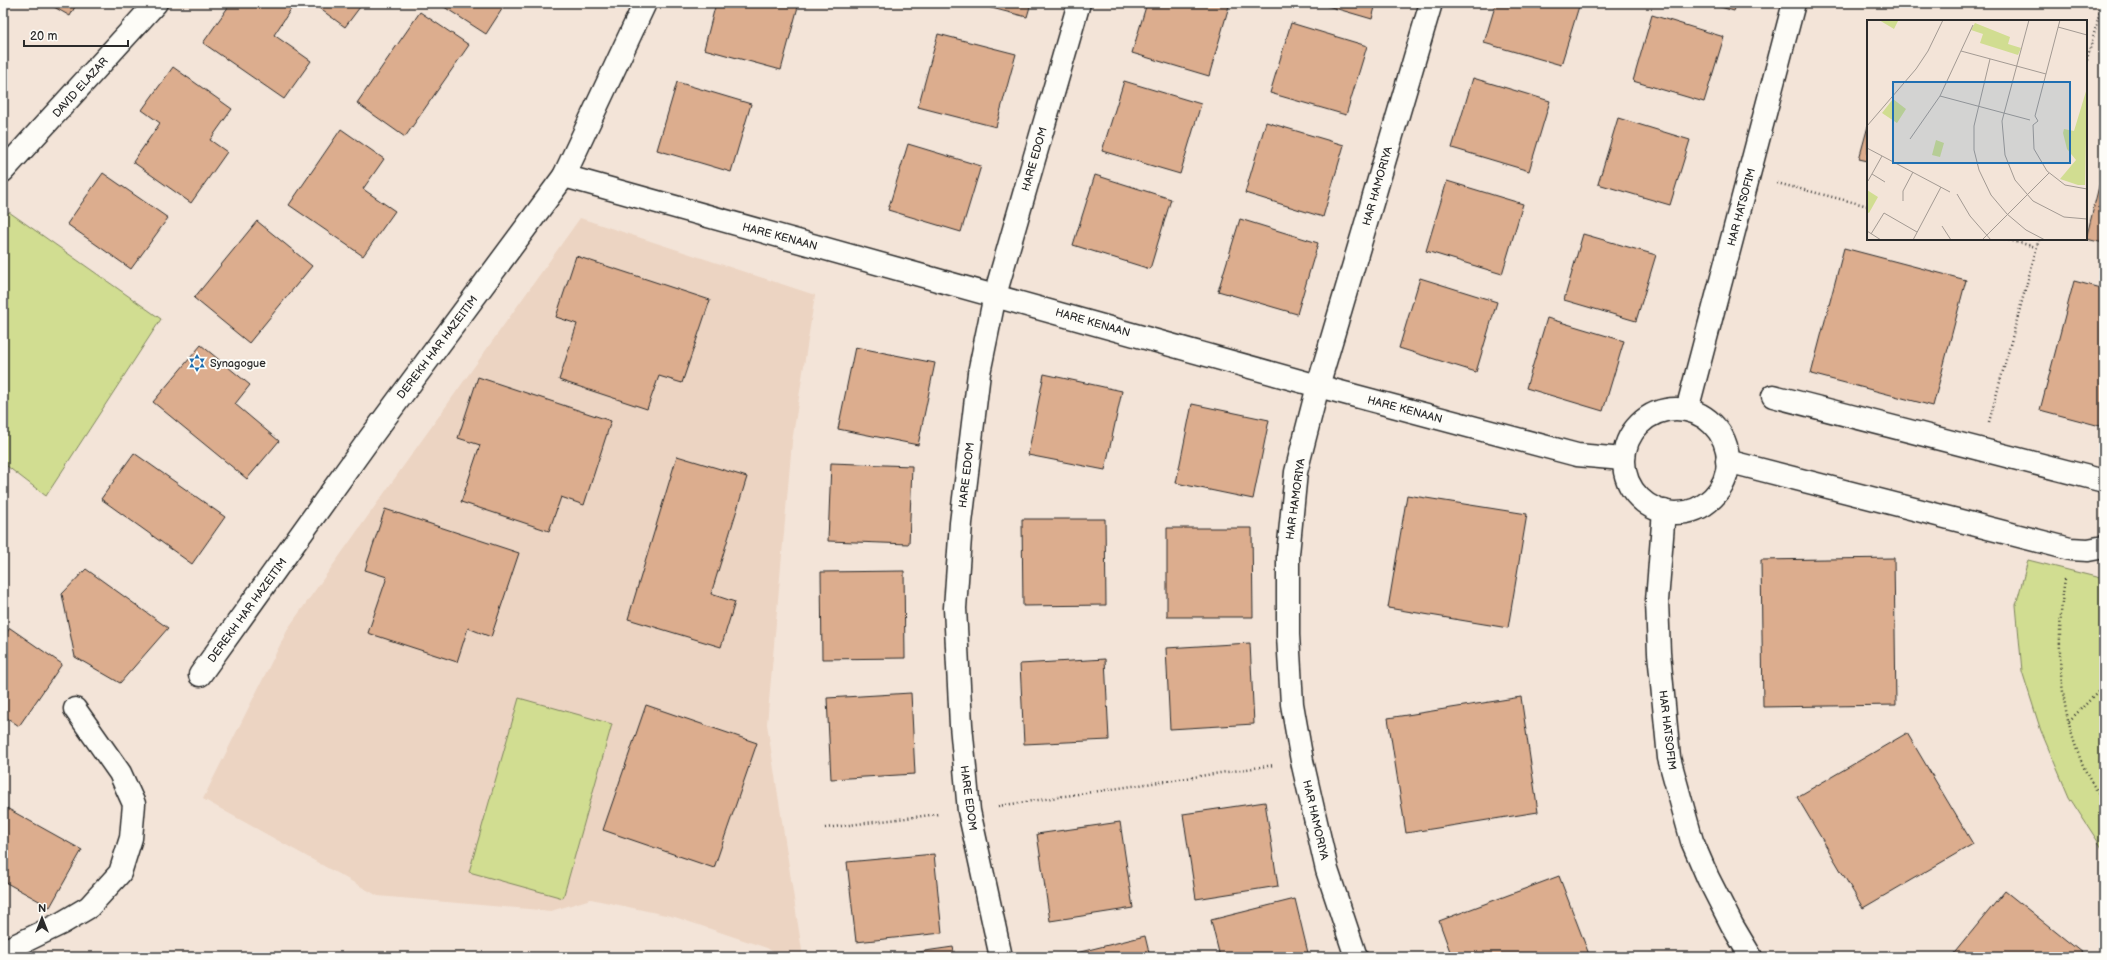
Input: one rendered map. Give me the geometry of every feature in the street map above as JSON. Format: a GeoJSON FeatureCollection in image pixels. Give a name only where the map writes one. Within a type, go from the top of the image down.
{"type":"FeatureCollection","features":[{"type":"Feature","properties":{"kind":"street","name":"DAVID ELAZAR"},"geometry":{"type":"LineString","coordinates":[[3,171],[156,3]]}},
{"type":"Feature","properties":{"kind":"street","name":"DEREKH HAR HAZEITIM"},"geometry":{"type":"LineString","coordinates":[[200,675],[370,438],[564,176],[645,3]]}},
{"type":"Feature","properties":{"kind":"street","name":"HARE EDOM"},"geometry":{"type":"LineString","coordinates":[[1001,957],[969,811],[961,725],[956,608],[961,523],[978,381],[995,295],[1079,3]]}},
{"type":"Feature","properties":{"kind":"street","name":"HAR HAMORIYA"},"geometry":{"type":"LineString","coordinates":[[1356,957],[1327,870],[1302,761],[1292,704],[1288,635],[1288,554],[1296,472],[1318,386],[1431,3]]}},
{"type":"Feature","properties":{"kind":"street","name":"HAR HATSOFIM"},"geometry":{"type":"LineString","coordinates":[[1687,410],[1794,3]]}},
{"type":"Feature","properties":{"kind":"street","name":"HARE KENAAN"},"geometry":{"type":"LineString","coordinates":[[564,176],[1318,386],[1577,456],[1623,459]]}},
{"type":"Feature","properties":{"kind":"street"},"geometry":{"type":"LineString","coordinates":[[1773,396],[2104,481]]}},
{"type":"Feature","properties":{"kind":"street"},"geometry":{"type":"LineString","coordinates":[[1672,409],[1687,410],[1703,417],[1717,429],[1725,444],[1728,461],[1723,482],[1713,496],[1690,510],[1677,512],[1664,511],[1650,506],[1639,497],[1630,486],[1625,473],[1623,459],[1626,444],[1633,431],[1644,420],[1657,412],[1672,409]]}},
{"type":"Feature","properties":{"kind":"street"},"geometry":{"type":"LineString","coordinates":[[1728,461],[2070,549],[2088,550],[2104,547]]}},
{"type":"Feature","properties":{"kind":"street","name":"HAR HATSOFIM"},"geometry":{"type":"LineString","coordinates":[[1664,511],[1657,601],[1659,653],[1669,758],[1692,841],[1708,878],[1732,925],[1751,957]]}},
{"type":"Feature","properties":{"kind":"street"},"geometry":{"type":"LineString","coordinates":[[9,952],[89,907],[120,873],[131,838],[134,804],[120,772],[75,709]]}},
{"type":"Feature","properties":{"kind":"path"},"geometry":{"type":"LineString","coordinates":[[2087,60],[2102,3]]}},
{"type":"Feature","properties":{"kind":"path"},"geometry":{"type":"LineString","coordinates":[[1749,177],[1867,206]]}},
{"type":"Feature","properties":{"kind":"path"},"geometry":{"type":"LineString","coordinates":[[2009,240],[2036,247]]}},
{"type":"Feature","properties":{"kind":"path"},"geometry":{"type":"LineString","coordinates":[[1981,450],[2039,240]]}},
{"type":"Feature","properties":{"kind":"path"},"geometry":{"type":"LineString","coordinates":[[2070,549],[2060,608],[2060,667],[2065,707],[2074,742],[2088,775],[2104,801]]}},
{"type":"Feature","properties":{"kind":"path"},"geometry":{"type":"LineString","coordinates":[[2069,721],[2104,686]]}},
{"type":"Feature","properties":{"kind":"path"},"geometry":{"type":"LineString","coordinates":[[825,828],[969,811],[1302,761]]}},
{"type":"Feature","properties":{"kind":"shaded area"},"geometry":{"type":"Polygon","coordinates":[[[580,218],[815,295],[792,442],[767,724],[803,957],[781,957],[767,948],[675,917],[591,899],[551,911],[378,896],[203,799],[289,627],[580,218]]]}},
{"type":"Feature","properties":{"kind":"green space"},"geometry":{"type":"Polygon","coordinates":[[[9,212],[161,319],[46,496],[3,463],[3,219],[9,212]]]}},
{"type":"Feature","properties":{"kind":"green space"},"geometry":{"type":"Polygon","coordinates":[[[2028,560],[2104,579],[2104,851],[2069,797],[2041,731],[2022,671],[2016,605],[2028,560]]]}},
{"type":"Feature","properties":{"kind":"green space"},"geometry":{"type":"Polygon","coordinates":[[[519,698],[612,724],[563,898],[469,872],[519,698]]]}},
{"type":"Feature","properties":{"kind":"building"},"geometry":{"type":"Polygon","coordinates":[[[47,3],[77,3],[70,16],[47,3]]]}},
{"type":"Feature","properties":{"kind":"building"},"geometry":{"type":"Polygon","coordinates":[[[231,3],[288,3],[293,6],[274,35],[311,61],[284,99],[203,43],[231,3]]]}},
{"type":"Feature","properties":{"kind":"building"},"geometry":{"type":"Polygon","coordinates":[[[312,3],[363,3],[345,27],[312,3]]]}},
{"type":"Feature","properties":{"kind":"building"},"geometry":{"type":"Polygon","coordinates":[[[438,3],[506,3],[486,34],[438,3]]]}},
{"type":"Feature","properties":{"kind":"building"},"geometry":{"type":"Polygon","coordinates":[[[716,3],[799,3],[781,70],[704,49],[716,3]]]}},
{"type":"Feature","properties":{"kind":"building"},"geometry":{"type":"Polygon","coordinates":[[[972,3],[1031,3],[1027,17],[972,3]]]}},
{"type":"Feature","properties":{"kind":"building"},"geometry":{"type":"Polygon","coordinates":[[[1147,3],[1220,3],[1229,6],[1209,76],[1132,53],[1147,3]]]}},
{"type":"Feature","properties":{"kind":"building"},"geometry":{"type":"Polygon","coordinates":[[[1317,3],[1376,3],[1372,19],[1317,3]]]}},
{"type":"Feature","properties":{"kind":"building"},"geometry":{"type":"Polygon","coordinates":[[[1496,3],[1580,3],[1561,65],[1484,43],[1496,3]]]}},
{"type":"Feature","properties":{"kind":"building"},"geometry":{"type":"Polygon","coordinates":[[[1707,3],[1737,3],[1734,11],[1707,3]]]}},
{"type":"Feature","properties":{"kind":"building"},"geometry":{"type":"Polygon","coordinates":[[[420,12],[469,45],[405,137],[357,103],[420,12]]]}},
{"type":"Feature","properties":{"kind":"building"},"geometry":{"type":"Polygon","coordinates":[[[1652,15],[1724,37],[1704,102],[1633,81],[1652,15]]]}},
{"type":"Feature","properties":{"kind":"building"},"geometry":{"type":"Polygon","coordinates":[[[1291,23],[1367,46],[1346,115],[1270,93],[1291,23]]]}},
{"type":"Feature","properties":{"kind":"building"},"geometry":{"type":"Polygon","coordinates":[[[938,34],[1016,54],[996,127],[918,107],[938,34]]]}},
{"type":"Feature","properties":{"kind":"building"},"geometry":{"type":"Polygon","coordinates":[[[173,67],[232,109],[210,140],[227,152],[191,203],[133,162],[160,123],[142,110],[173,67]]]}},
{"type":"Feature","properties":{"kind":"building"},"geometry":{"type":"Polygon","coordinates":[[[1473,78],[1550,101],[1529,171],[1452,148],[1473,78]]]}},
{"type":"Feature","properties":{"kind":"building"},"geometry":{"type":"Polygon","coordinates":[[[1124,81],[1201,104],[1180,174],[1102,151],[1124,81]]]}},
{"type":"Feature","properties":{"kind":"building"},"geometry":{"type":"Polygon","coordinates":[[[677,82],[751,104],[731,172],[657,150],[677,82]]]}},
{"type":"Feature","properties":{"kind":"building"},"geometry":{"type":"Polygon","coordinates":[[[1618,118],[1690,140],[1670,205],[1598,184],[1618,118]]]}},
{"type":"Feature","properties":{"kind":"building"},"geometry":{"type":"Polygon","coordinates":[[[1266,122],[1344,145],[1323,217],[1245,193],[1266,122]]]}},
{"type":"Feature","properties":{"kind":"building"},"geometry":{"type":"Polygon","coordinates":[[[341,129],[384,159],[363,189],[395,211],[363,256],[289,205],[341,129]]]}},
{"type":"Feature","properties":{"kind":"building"},"geometry":{"type":"Polygon","coordinates":[[[1867,130],[1867,161],[1859,159],[1867,130]]]}},
{"type":"Feature","properties":{"kind":"building"},"geometry":{"type":"Polygon","coordinates":[[[908,144],[981,166],[961,232],[888,210],[908,144]]]}},
{"type":"Feature","properties":{"kind":"building"},"geometry":{"type":"Polygon","coordinates":[[[2104,166],[2104,243],[2087,239],[2104,166]]]}},
{"type":"Feature","properties":{"kind":"building"},"geometry":{"type":"Polygon","coordinates":[[[103,173],[168,218],[131,269],[67,224],[103,173]]]}},
{"type":"Feature","properties":{"kind":"building"},"geometry":{"type":"Polygon","coordinates":[[[1095,175],[1171,199],[1150,269],[1073,245],[1095,175]]]}},
{"type":"Feature","properties":{"kind":"building"},"geometry":{"type":"Polygon","coordinates":[[[1447,181],[1523,204],[1502,274],[1426,251],[1447,181]]]}},
{"type":"Feature","properties":{"kind":"building"},"geometry":{"type":"Polygon","coordinates":[[[1240,219],[1318,243],[1297,314],[1218,291],[1240,219]]]}},
{"type":"Feature","properties":{"kind":"building"},"geometry":{"type":"Polygon","coordinates":[[[257,221],[312,266],[249,343],[194,298],[257,221]]]}},
{"type":"Feature","properties":{"kind":"building"},"geometry":{"type":"Polygon","coordinates":[[[1583,234],[1656,255],[1636,321],[1564,300],[1583,234]]]}},
{"type":"Feature","properties":{"kind":"building"},"geometry":{"type":"Polygon","coordinates":[[[1844,248],[1966,280],[1933,406],[1811,374],[1844,248]]]}},
{"type":"Feature","properties":{"kind":"building"},"geometry":{"type":"Polygon","coordinates":[[[576,256],[710,300],[682,383],[659,376],[647,409],[559,380],[577,324],[556,317],[576,256]]]}},
{"type":"Feature","properties":{"kind":"building"},"geometry":{"type":"Polygon","coordinates":[[[1420,278],[1497,302],[1476,372],[1399,348],[1420,278]]]}},
{"type":"Feature","properties":{"kind":"building"},"geometry":{"type":"Polygon","coordinates":[[[2074,281],[2104,289],[2104,427],[2040,410],[2074,281]]]}},
{"type":"Feature","properties":{"kind":"building"},"geometry":{"type":"Polygon","coordinates":[[[1547,318],[1624,341],[1603,411],[1526,388],[1547,318]]]}},
{"type":"Feature","properties":{"kind":"building"},"geometry":{"type":"Polygon","coordinates":[[[201,345],[250,385],[235,404],[279,441],[247,479],[153,402],[201,345]]]}},
{"type":"Feature","properties":{"kind":"building"},"geometry":{"type":"Polygon","coordinates":[[[855,347],[935,363],[918,445],[838,429],[855,347]]]}},
{"type":"Feature","properties":{"kind":"building"},"geometry":{"type":"Polygon","coordinates":[[[1044,374],[1122,391],[1105,470],[1028,455],[1044,374]]]}},
{"type":"Feature","properties":{"kind":"building"},"geometry":{"type":"Polygon","coordinates":[[[478,377],[611,421],[584,505],[561,497],[549,531],[461,502],[480,445],[458,438],[478,377]]]}},
{"type":"Feature","properties":{"kind":"building"},"geometry":{"type":"Polygon","coordinates":[[[1192,404],[1269,420],[1253,499],[1176,483],[1192,404]]]}},
{"type":"Feature","properties":{"kind":"building"},"geometry":{"type":"Polygon","coordinates":[[[134,453],[225,517],[192,564],[101,499],[134,453]]]}},
{"type":"Feature","properties":{"kind":"building"},"geometry":{"type":"Polygon","coordinates":[[[677,456],[747,477],[711,594],[735,602],[721,647],[628,619],[677,456]]]}},
{"type":"Feature","properties":{"kind":"building"},"geometry":{"type":"Polygon","coordinates":[[[831,463],[912,466],[909,544],[828,541],[831,463]]]}},
{"type":"Feature","properties":{"kind":"building"},"geometry":{"type":"Polygon","coordinates":[[[1407,495],[1527,514],[1508,628],[1388,608],[1407,495]]]}},
{"type":"Feature","properties":{"kind":"building"},"geometry":{"type":"Polygon","coordinates":[[[385,509],[519,553],[491,637],[468,628],[457,662],[368,633],[387,577],[365,570],[385,509]]]}},
{"type":"Feature","properties":{"kind":"building"},"geometry":{"type":"Polygon","coordinates":[[[1022,519],[1105,519],[1106,605],[1023,606],[1022,519]]]}},
{"type":"Feature","properties":{"kind":"building"},"geometry":{"type":"Polygon","coordinates":[[[1167,528],[1252,528],[1253,617],[1167,617],[1167,528]]]}},
{"type":"Feature","properties":{"kind":"building"},"geometry":{"type":"Polygon","coordinates":[[[1894,558],[1896,705],[1763,707],[1761,560],[1894,558]]]}},
{"type":"Feature","properties":{"kind":"building"},"geometry":{"type":"Polygon","coordinates":[[[86,569],[168,628],[120,683],[75,657],[62,594],[86,569]]]}},
{"type":"Feature","properties":{"kind":"building"},"geometry":{"type":"Polygon","coordinates":[[[904,571],[905,658],[822,659],[821,572],[904,571]]]}},
{"type":"Feature","properties":{"kind":"building"},"geometry":{"type":"Polygon","coordinates":[[[10,628],[62,664],[19,726],[3,715],[3,638],[10,628]]]}},
{"type":"Feature","properties":{"kind":"building"},"geometry":{"type":"Polygon","coordinates":[[[1250,643],[1254,724],[1170,729],[1166,648],[1250,643]]]}},
{"type":"Feature","properties":{"kind":"building"},"geometry":{"type":"Polygon","coordinates":[[[1105,659],[1109,740],[1024,744],[1020,664],[1105,659]]]}},
{"type":"Feature","properties":{"kind":"building"},"geometry":{"type":"Polygon","coordinates":[[[911,693],[915,774],[831,779],[827,698],[911,693]]]}},
{"type":"Feature","properties":{"kind":"building"},"geometry":{"type":"Polygon","coordinates":[[[1521,697],[1538,812],[1406,833],[1388,718],[1521,697]]]}},
{"type":"Feature","properties":{"kind":"building"},"geometry":{"type":"Polygon","coordinates":[[[646,705],[757,743],[714,868],[603,830],[646,705]]]}},
{"type":"Feature","properties":{"kind":"building"},"geometry":{"type":"Polygon","coordinates":[[[1907,733],[1973,844],[1863,908],[1797,797],[1907,733]]]}},
{"type":"Feature","properties":{"kind":"building"},"geometry":{"type":"Polygon","coordinates":[[[1265,802],[1278,886],[1196,899],[1183,814],[1265,802]]]}},
{"type":"Feature","properties":{"kind":"building"},"geometry":{"type":"Polygon","coordinates":[[[3,806],[82,850],[50,907],[3,881],[3,806]]]}},
{"type":"Feature","properties":{"kind":"building"},"geometry":{"type":"Polygon","coordinates":[[[1120,822],[1133,908],[1050,921],[1037,834],[1120,822]]]}},
{"type":"Feature","properties":{"kind":"building"},"geometry":{"type":"Polygon","coordinates":[[[934,854],[942,933],[856,942],[847,862],[934,854]]]}},
{"type":"Feature","properties":{"kind":"building"},"geometry":{"type":"Polygon","coordinates":[[[1559,876],[1590,957],[1452,957],[1439,921],[1559,876]]]}},
{"type":"Feature","properties":{"kind":"building"},"geometry":{"type":"Polygon","coordinates":[[[2005,891],[2087,957],[1951,957],[2005,891]]]}},
{"type":"Feature","properties":{"kind":"building"},"geometry":{"type":"Polygon","coordinates":[[[1295,899],[1309,957],[1220,957],[1211,920],[1295,899]]]}},
{"type":"Feature","properties":{"kind":"building"},"geometry":{"type":"Polygon","coordinates":[[[1145,936],[1150,957],[1068,957],[1068,955],[1145,936]]]}},
{"type":"Feature","properties":{"kind":"building"},"geometry":{"type":"Polygon","coordinates":[[[953,947],[955,957],[883,957],[953,947]]]}},
{"type":"Feature","properties":{"kind":"place","name":"Synagogue"},"geometry":{"type":"Point","coordinates":[197,363]}}]}
